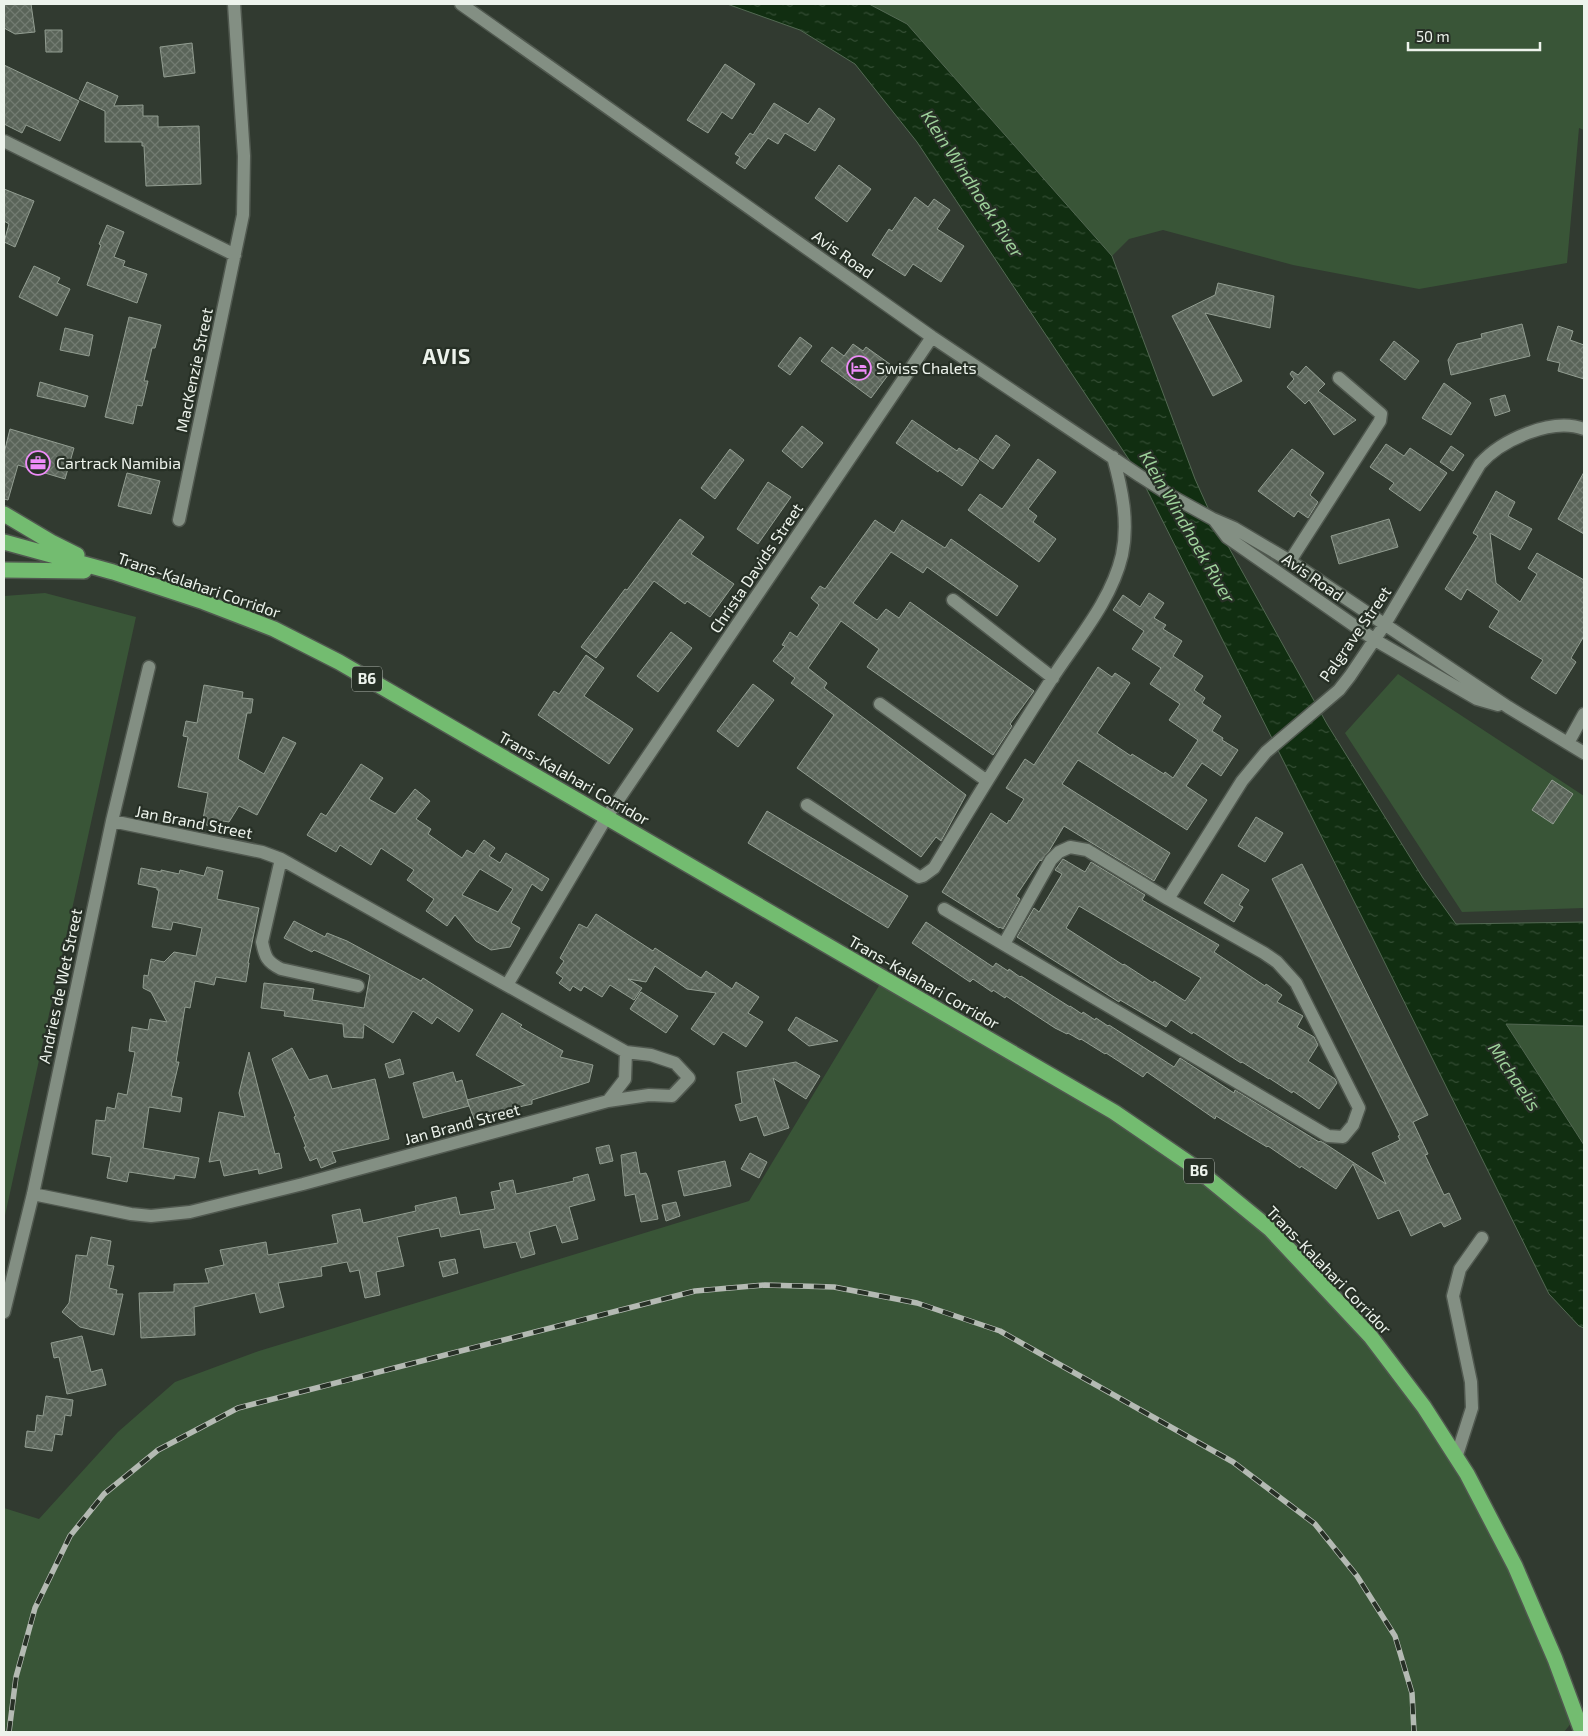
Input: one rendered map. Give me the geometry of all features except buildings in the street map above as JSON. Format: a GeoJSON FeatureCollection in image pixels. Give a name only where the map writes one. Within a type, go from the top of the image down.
{"type":"FeatureCollection","features":[{"type":"Feature","properties":{"kind":"highway","name":"B6"},"geometry":{"type":"LineString","coordinates":[[4,514],[51,542],[113,572]]}},
{"type":"Feature","properties":{"kind":"highway","name":"Trans-Kalahari Corridor"},"geometry":{"type":"LineString","coordinates":[[4,542],[113,572],[204,602],[274,628],[339,662],[1114,1112],[1193,1166],[1270,1229],[1371,1337],[1424,1407],[1467,1474],[1515,1566],[1555,1659],[1582,1732]]}},
{"type":"Feature","properties":{"kind":"highway"},"geometry":{"type":"LineString","coordinates":[[4,570],[52,569],[113,572]]}},
{"type":"Feature","properties":{"kind":"street","name":"MacKenzie Street"},"geometry":{"type":"LineString","coordinates":[[179,520],[242,215],[244,156],[234,4]]}},
{"type":"Feature","properties":{"kind":"street","name":"Avis Road"},"geometry":{"type":"LineString","coordinates":[[461,4],[932,337],[1173,497],[1234,528],[1290,561],[1508,707],[1584,753]]}},
{"type":"Feature","properties":{"kind":"street"},"geometry":{"type":"LineString","coordinates":[[4,141],[235,255]]}},
{"type":"Feature","properties":{"kind":"street","name":"Christa Davids Street"},"geometry":{"type":"LineString","coordinates":[[606,818],[932,337]]}},
{"type":"Feature","properties":{"kind":"street"},"geometry":{"type":"LineString","coordinates":[[1290,561],[1380,421],[1381,414],[1339,378]]}},
{"type":"Feature","properties":{"kind":"street","name":"Palgrave Street"},"geometry":{"type":"LineString","coordinates":[[1168,899],[1242,781],[1266,752],[1339,690],[1385,624],[1480,464],[1489,454],[1510,441],[1536,430],[1556,426],[1576,426],[1584,429]]}},
{"type":"Feature","properties":{"kind":"street"},"geometry":{"type":"LineString","coordinates":[[807,805],[919,877],[928,874],[934,868],[987,781],[1084,633],[1118,568],[1122,553],[1125,518],[1113,457]]}},
{"type":"Feature","properties":{"kind":"street","name":"Avis Road"},"geometry":{"type":"LineString","coordinates":[[1213,519],[1227,537],[1374,640],[1477,699],[1508,707]]}},
{"type":"Feature","properties":{"kind":"street"},"geometry":{"type":"LineString","coordinates":[[953,600],[1053,678]]}},
{"type":"Feature","properties":{"kind":"street","name":"Andries de Wet Street"},"geometry":{"type":"LineString","coordinates":[[4,1312],[33,1194],[112,821],[149,667]]}},
{"type":"Feature","properties":{"kind":"street"},"geometry":{"type":"LineString","coordinates":[[880,704],[987,781]]}},
{"type":"Feature","properties":{"kind":"street"},"geometry":{"type":"LineString","coordinates":[[1568,743],[1584,714]]}},
{"type":"Feature","properties":{"kind":"street"},"geometry":{"type":"LineString","coordinates":[[507,985],[606,818]]}},
{"type":"Feature","properties":{"kind":"street","name":"Jan Brand Street"},"geometry":{"type":"LineString","coordinates":[[33,1194],[131,1214],[152,1216],[183,1213],[303,1184],[608,1101],[649,1095],[672,1096],[689,1078],[674,1063],[652,1056],[626,1052],[281,859],[262,852],[112,821]]}},
{"type":"Feature","properties":{"kind":"street"},"geometry":{"type":"LineString","coordinates":[[944,909],[1328,1136],[1343,1137],[1353,1125],[1359,1108],[1296,983],[1277,962],[1087,850],[1070,847],[1059,852],[1051,860],[1004,944]]}},
{"type":"Feature","properties":{"kind":"street"},"geometry":{"type":"LineString","coordinates":[[281,859],[262,942],[264,955],[272,964],[280,969],[358,986]]}},
{"type":"Feature","properties":{"kind":"street"},"geometry":{"type":"LineString","coordinates":[[608,1101],[625,1079],[626,1052]]}},
{"type":"Feature","properties":{"kind":"street"},"geometry":{"type":"LineString","coordinates":[[1456,1458],[1472,1408],[1471,1382],[1453,1296],[1460,1269],[1482,1238]]}},
{"type":"Feature","properties":{"kind":"shaded area"},"geometry":{"type":"Polygon","coordinates":[[[866,4],[1584,4],[1584,130],[1579,128],[1567,263],[1419,289],[1293,265],[1163,230],[1129,239],[1112,256],[907,24],[866,4]]]}},
{"type":"Feature","properties":{"kind":"shaded area"},"geometry":{"type":"Polygon","coordinates":[[[45,593],[136,617],[4,1220],[4,596],[45,593]]]}},
{"type":"Feature","properties":{"kind":"shaded area"},"geometry":{"type":"Polygon","coordinates":[[[1398,674],[1584,796],[1584,908],[1462,912],[1345,733],[1398,674]]]}},
{"type":"Feature","properties":{"kind":"shaded area"},"geometry":{"type":"Polygon","coordinates":[[[883,979],[1193,1166],[1270,1229],[1371,1337],[1467,1474],[1576,1717],[1564,1732],[4,1732],[4,1508],[39,1519],[118,1432],[175,1382],[259,1351],[749,1201],[883,979]]]}},
{"type":"Feature","properties":{"kind":"shaded area"},"geometry":{"type":"Polygon","coordinates":[[[1506,1024],[1584,1026],[1584,1145],[1506,1024]]]}},
{"type":"Feature","properties":{"kind":"water"},"geometry":{"type":"Polygon","coordinates":[[[727,4],[869,4],[907,24],[1112,256],[1195,479],[1213,519],[1327,724],[1423,878],[1456,924],[1584,922],[1584,1026],[1506,1024],[1584,1145],[1584,1328],[1579,1326],[1549,1294],[1140,476],[917,142],[855,64],[800,30],[727,4]]]}},
{"type":"Feature","properties":{"kind":"railway"},"geometry":{"type":"LineString","coordinates":[[9,1732],[16,1677],[35,1608],[70,1536],[104,1494],[158,1450],[238,1408],[695,1291],[765,1285],[834,1287],[917,1303],[1000,1331],[1233,1462],[1315,1524],[1357,1576],[1395,1636],[1412,1693],[1414,1732]]}},
{"type":"Feature","properties":{"kind":"place","name":"Swiss Chalets"},"geometry":{"type":"Point","coordinates":[859,368]}},
{"type":"Feature","properties":{"kind":"place","name":"Cartrack Namibia"},"geometry":{"type":"Point","coordinates":[38,463]}},
{"type":"Feature","properties":{"kind":"district","name":"AVIS"},"geometry":{"type":"Point","coordinates":[447,357]}},
{"type":"Feature","properties":{"kind":"water label","name":"Klein Windhoek River"},"geometry":{"type":"Point","coordinates":[972,184]}},
{"type":"Feature","properties":{"kind":"water label","name":"Klein Windhoek River"},"geometry":{"type":"Point","coordinates":[1187,527]}},
{"type":"Feature","properties":{"kind":"water label","name":"Michaelis"},"geometry":{"type":"Point","coordinates":[1514,1077]}}]}
